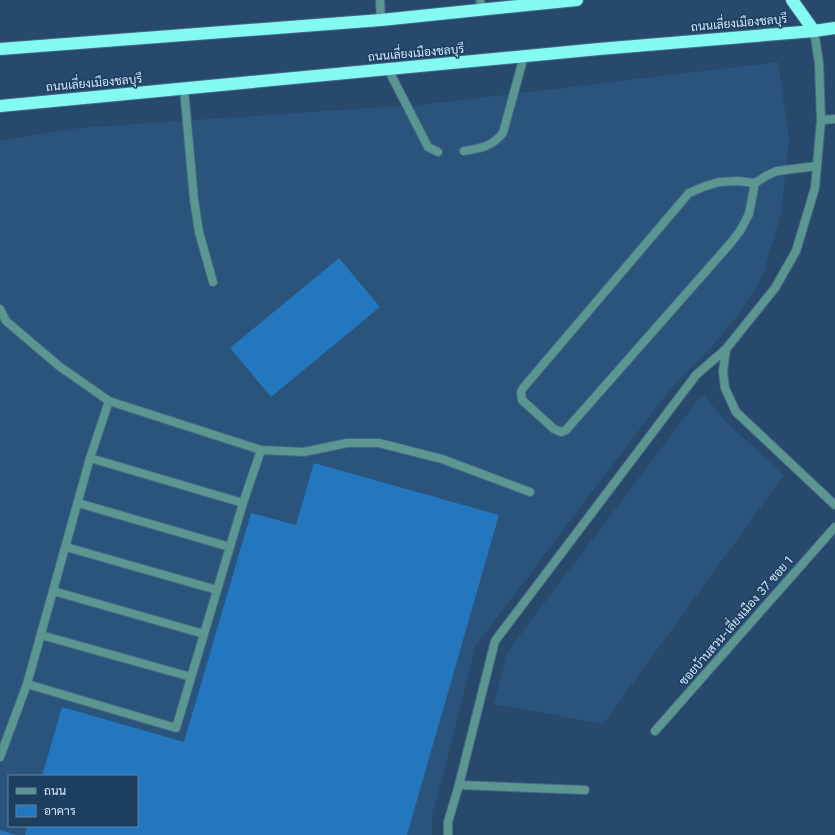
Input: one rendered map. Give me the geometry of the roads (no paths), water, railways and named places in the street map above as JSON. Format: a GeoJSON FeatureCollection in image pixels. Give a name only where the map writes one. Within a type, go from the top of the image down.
{"type":"FeatureCollection","features":[{"type":"Feature","properties":{"kind":"highway"},"geometry":{"type":"LineString","coordinates":[[0,49],[381,20],[481,5],[577,0]]}},
{"type":"Feature","properties":{"kind":"highway"},"geometry":{"type":"LineString","coordinates":[[792,0],[814,31]]}},
{"type":"Feature","properties":{"kind":"highway","name":"ถนนเลี่ยงเมืองชลบุรี"},"geometry":{"type":"LineString","coordinates":[[0,106],[835,28]]}},
{"type":"Feature","properties":{"kind":"street"},"geometry":{"type":"LineString","coordinates":[[380,0],[381,20]]}},
{"type":"Feature","properties":{"kind":"street"},"geometry":{"type":"LineString","coordinates":[[448,835],[448,822],[459,785],[495,641],[696,375],[726,349],[775,288],[796,251],[815,188],[821,120],[819,63],[814,31]]}},
{"type":"Feature","properties":{"kind":"street"},"geometry":{"type":"LineString","coordinates":[[464,150],[481,149],[495,142],[503,133],[524,56]]}},
{"type":"Feature","properties":{"kind":"street"},"geometry":{"type":"LineString","coordinates":[[388,69],[428,147],[438,152]]}},
{"type":"Feature","properties":{"kind":"street"},"geometry":{"type":"LineString","coordinates":[[184,89],[194,200],[199,232],[213,282]]}},
{"type":"Feature","properties":{"kind":"street"},"geometry":{"type":"LineString","coordinates":[[821,120],[835,119]]}},
{"type":"Feature","properties":{"kind":"street"},"geometry":{"type":"LineString","coordinates":[[755,183],[749,214],[740,231],[730,245],[566,430],[561,432],[554,429],[522,400],[521,392],[523,388],[689,193],[719,182],[738,181],[755,183],[777,171],[817,166]]}},
{"type":"Feature","properties":{"kind":"street"},"geometry":{"type":"LineString","coordinates":[[0,309],[6,321],[59,366],[110,401],[261,450],[304,452],[347,443],[379,443],[442,459],[530,492]]}},
{"type":"Feature","properties":{"kind":"street"},"geometry":{"type":"LineString","coordinates":[[726,349],[723,371],[725,388],[736,412],[835,505]]}},
{"type":"Feature","properties":{"kind":"street"},"geometry":{"type":"LineString","coordinates":[[0,757],[27,684],[90,458],[110,401]]}},
{"type":"Feature","properties":{"kind":"street"},"geometry":{"type":"LineString","coordinates":[[27,684],[176,728],[242,503],[261,450]]}},
{"type":"Feature","properties":{"kind":"street"},"geometry":{"type":"LineString","coordinates":[[90,458],[242,503]]}},
{"type":"Feature","properties":{"kind":"street"},"geometry":{"type":"LineString","coordinates":[[78,503],[230,547]]}},
{"type":"Feature","properties":{"kind":"street","name":"ซอยบ้านสวน-เลี่ยงเมือง 37 ซอย 1"},"geometry":{"type":"LineString","coordinates":[[655,731],[835,527]]}},
{"type":"Feature","properties":{"kind":"street"},"geometry":{"type":"LineString","coordinates":[[66,547],[217,590]]}},
{"type":"Feature","properties":{"kind":"street"},"geometry":{"type":"LineString","coordinates":[[54,591],[204,634]]}},
{"type":"Feature","properties":{"kind":"street"},"geometry":{"type":"LineString","coordinates":[[41,635],[191,677]]}},
{"type":"Feature","properties":{"kind":"street"},"geometry":{"type":"LineString","coordinates":[[459,785],[585,790]]}}]}
